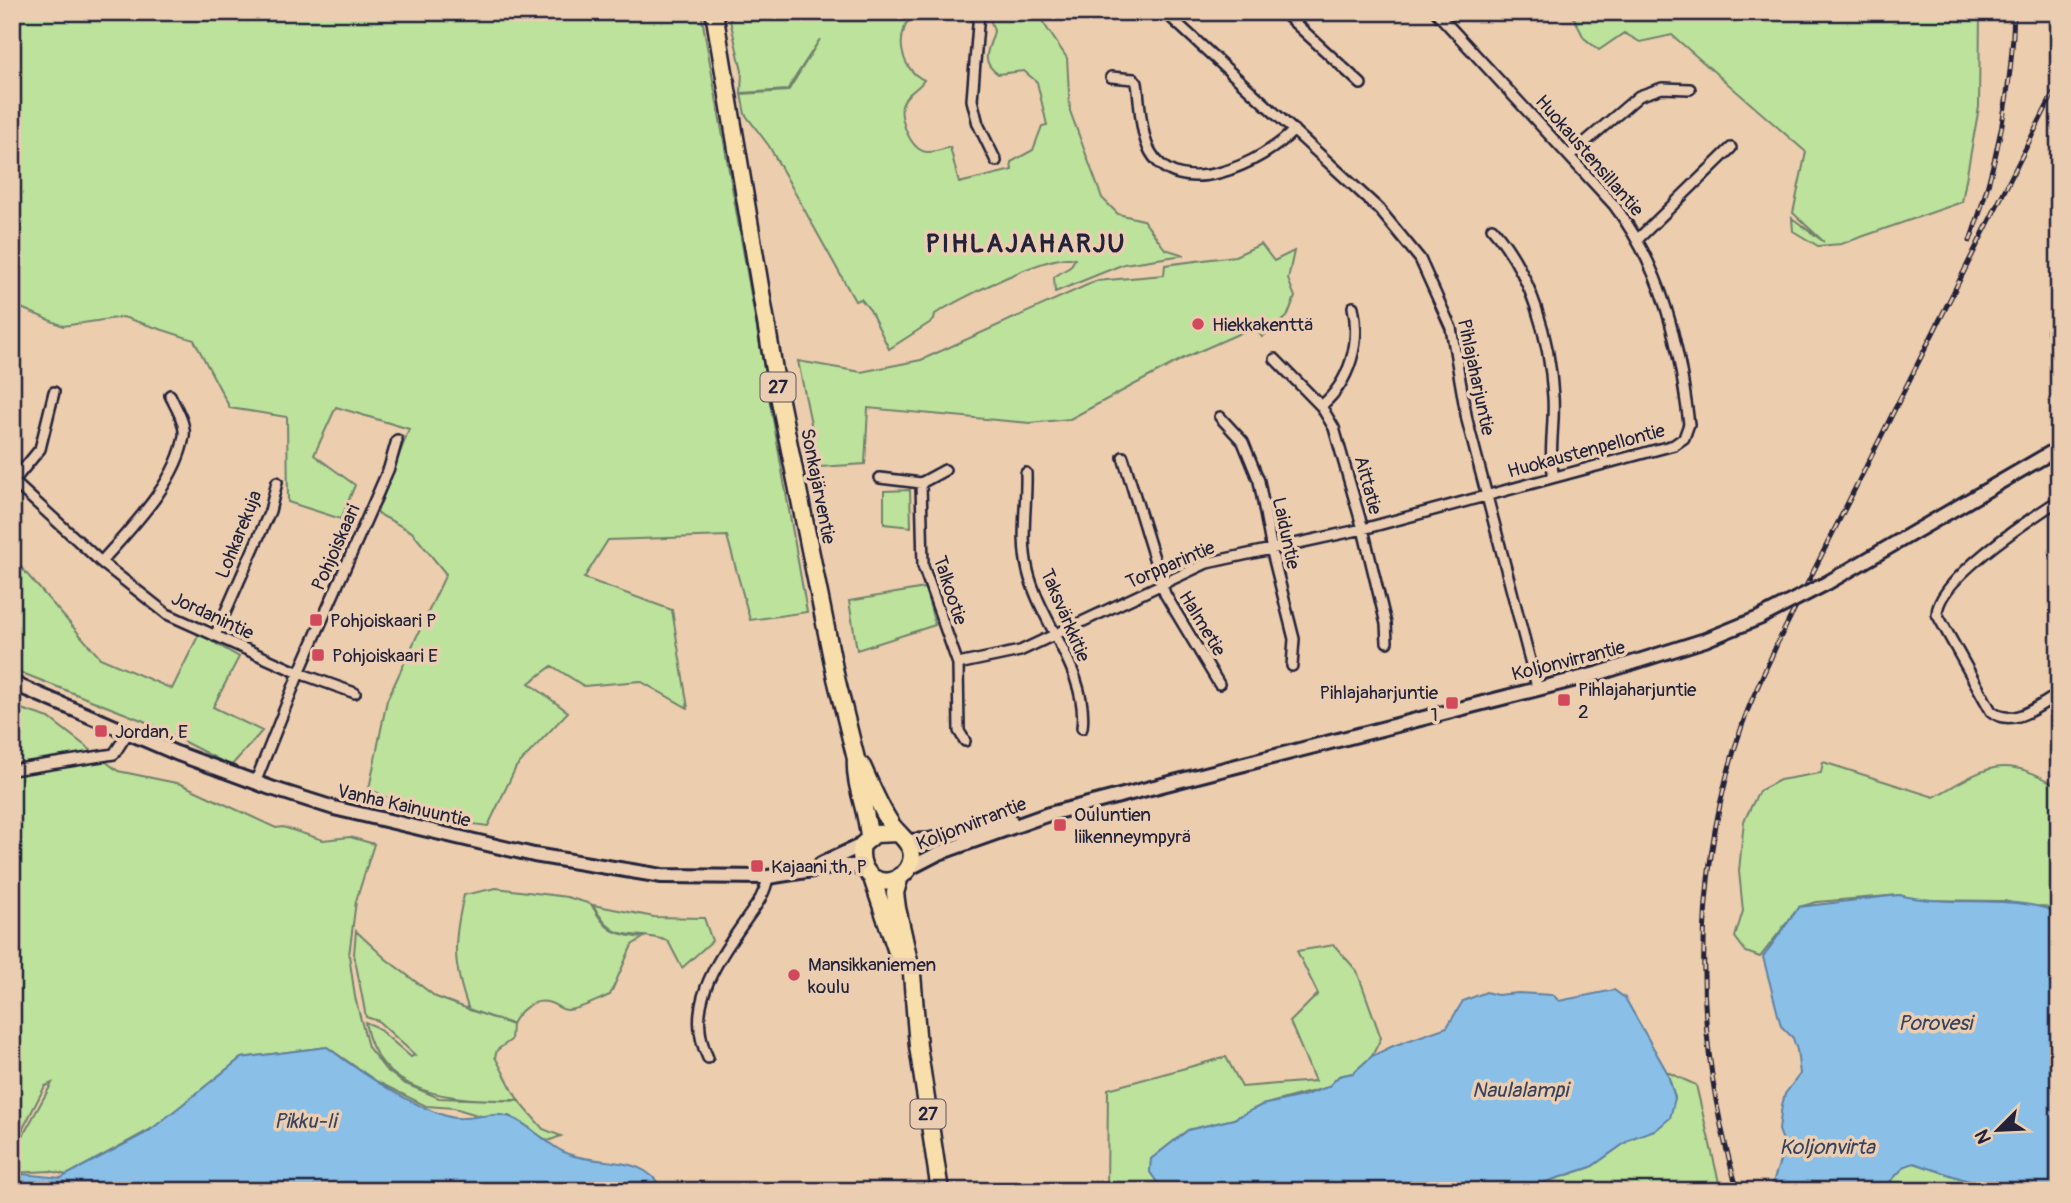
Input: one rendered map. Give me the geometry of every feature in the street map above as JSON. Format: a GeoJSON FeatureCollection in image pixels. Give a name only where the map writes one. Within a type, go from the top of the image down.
{"type":"FeatureCollection","features":[{"type":"Feature","properties":{"kind":"highway","name":"Sonkajärventie"},"geometry":{"type":"LineString","coordinates":[[714,12],[775,376],[836,678],[856,759],[903,837]]}},
{"type":"Feature","properties":{"kind":"highway","name":"Sonkajärventie"},"geometry":{"type":"LineString","coordinates":[[856,759],[855,771],[865,808],[865,841]]}},
{"type":"Feature","properties":{"kind":"highway"},"geometry":{"type":"LineString","coordinates":[[883,832],[903,837],[912,859],[904,872],[881,881],[867,874],[865,841],[883,832]]}},
{"type":"Feature","properties":{"kind":"highway","name":"27"},"geometry":{"type":"LineString","coordinates":[[904,872],[896,900],[912,974],[917,1037],[940,1191]]}},
{"type":"Feature","properties":{"kind":"highway","name":"27"},"geometry":{"type":"LineString","coordinates":[[867,874],[895,942],[917,1037]]}},
{"type":"Feature","properties":{"kind":"main road","name":"Koljonvirrantie"},"geometry":{"type":"LineString","coordinates":[[904,872],[939,853],[1049,814],[1660,655],[1759,618],[1827,583],[2059,448]]}},
{"type":"Feature","properties":{"kind":"main road","name":"Vanha Kainuuntie"},"geometry":{"type":"LineString","coordinates":[[12,683],[255,783],[370,817],[600,868],[662,876],[768,877],[854,866],[867,874]]}},
{"type":"Feature","properties":{"kind":"main road","name":"Koljonvirrantie"},"geometry":{"type":"LineString","coordinates":[[903,837],[929,840],[982,825],[1049,814]]}},
{"type":"Feature","properties":{"kind":"main road","name":"Vanha Kainuuntie"},"geometry":{"type":"LineString","coordinates":[[807,870],[865,841]]}},
{"type":"Feature","properties":{"kind":"street"},"geometry":{"type":"LineString","coordinates":[[979,12],[972,100],[978,124],[996,161]]}},
{"type":"Feature","properties":{"kind":"street","name":"Pihlajaharjuntie"},"geometry":{"type":"LineString","coordinates":[[1165,12],[1387,217],[1420,259],[1433,284],[1458,355],[1467,420],[1537,687]]}},
{"type":"Feature","properties":{"kind":"street"},"geometry":{"type":"LineString","coordinates":[[1283,12],[1361,84]]}},
{"type":"Feature","properties":{"kind":"street","name":"Huokaustensillantie"},"geometry":{"type":"LineString","coordinates":[[1436,12],[1614,205],[1638,239],[1653,267],[1672,323],[1689,429]]}},
{"type":"Feature","properties":{"kind":"street"},"geometry":{"type":"LineString","coordinates":[[1111,77],[1134,79],[1149,148],[1161,163],[1185,175],[1209,177],[1239,167],[1281,143],[1294,130]]}},
{"type":"Feature","properties":{"kind":"street"},"geometry":{"type":"LineString","coordinates":[[1569,156],[1639,96],[1662,88],[1689,89]]}},
{"type":"Feature","properties":{"kind":"street"},"geometry":{"type":"LineString","coordinates":[[1638,239],[1731,148]]}},
{"type":"Feature","properties":{"kind":"street"},"geometry":{"type":"LineString","coordinates":[[1492,228],[1507,245],[1521,273],[1540,324],[1553,395],[1554,477]]}},
{"type":"Feature","properties":{"kind":"street"},"geometry":{"type":"LineString","coordinates":[[1321,406],[1343,381],[1352,359],[1356,334],[1353,307]]}},
{"type":"Feature","properties":{"kind":"street"},"geometry":{"type":"LineString","coordinates":[[2059,321],[2053,331],[2059,347]]}},
{"type":"Feature","properties":{"kind":"street","name":"Aittatie"},"geometry":{"type":"LineString","coordinates":[[1275,359],[1321,406],[1340,443],[1386,624],[1387,642]]}},
{"type":"Feature","properties":{"kind":"street"},"geometry":{"type":"LineString","coordinates":[[13,482],[40,449],[54,392]]}},
{"type":"Feature","properties":{"kind":"street"},"geometry":{"type":"LineString","coordinates":[[102,562],[162,491],[184,430],[170,395]]}},
{"type":"Feature","properties":{"kind":"street","name":"Laiduntie"},"geometry":{"type":"LineString","coordinates":[[1220,417],[1236,433],[1253,464],[1294,639],[1292,666]]}},
{"type":"Feature","properties":{"kind":"street","name":"Huokaustenpellontie"},"geometry":{"type":"LineString","coordinates":[[1486,496],[1674,445],[1684,438],[1689,429]]}},
{"type":"Feature","properties":{"kind":"street","name":"Pohjoiskaari"},"geometry":{"type":"LineString","coordinates":[[255,783],[299,673],[388,468],[397,440]]}},
{"type":"Feature","properties":{"kind":"street","name":"Halmetie"},"geometry":{"type":"LineString","coordinates":[[1124,457],[1161,585],[1219,684]]}},
{"type":"Feature","properties":{"kind":"street"},"geometry":{"type":"LineString","coordinates":[[880,478],[921,483],[945,470]]}},
{"type":"Feature","properties":{"kind":"street","name":"Taksvärkkitie"},"geometry":{"type":"LineString","coordinates":[[1026,473],[1025,557],[1032,585],[1079,693],[1084,714],[1082,727]]}},
{"type":"Feature","properties":{"kind":"street","name":"Jordanintie"},"geometry":{"type":"LineString","coordinates":[[13,482],[153,606],[299,673],[355,693]]}},
{"type":"Feature","properties":{"kind":"street","name":"Lohkarekuja"},"geometry":{"type":"LineString","coordinates":[[215,636],[270,511],[277,482]]}},
{"type":"Feature","properties":{"kind":"street","name":"Talkootie"},"geometry":{"type":"LineString","coordinates":[[921,483],[923,566],[958,664],[960,731],[965,741]]}},
{"type":"Feature","properties":{"kind":"street","name":"Torpparintie"},"geometry":{"type":"LineString","coordinates":[[958,664],[999,658],[1055,636],[1207,563],[1363,529],[1486,496]]}},
{"type":"Feature","properties":{"kind":"street"},"geometry":{"type":"LineString","coordinates":[[2059,500],[1985,552],[1944,593],[1937,606],[1940,623],[1991,711],[1997,716],[2013,718],[2059,694]]}},
{"type":"Feature","properties":{"kind":"street"},"geometry":{"type":"LineString","coordinates":[[12,769],[114,754],[129,731]]}},
{"type":"Feature","properties":{"kind":"street"},"geometry":{"type":"LineString","coordinates":[[708,1058],[698,1031],[699,1010],[708,981],[722,953],[765,892],[768,877]]}},
{"type":"Feature","properties":{"kind":"green space"},"geometry":{"type":"Polygon","coordinates":[[[12,12],[701,12],[807,612],[750,620],[727,536],[608,540],[584,578],[672,610],[688,708],[640,681],[584,686],[552,666],[529,683],[568,712],[516,767],[488,826],[429,818],[369,789],[387,700],[446,574],[412,532],[377,513],[409,429],[336,407],[314,455],[355,485],[341,519],[288,502],[287,417],[230,408],[194,340],[123,317],[63,326],[12,304],[12,12]]]}},
{"type":"Feature","properties":{"kind":"green space"},"geometry":{"type":"Polygon","coordinates":[[[735,12],[916,12],[904,29],[902,48],[909,67],[924,80],[904,102],[902,119],[912,141],[922,151],[931,152],[950,147],[959,183],[1012,170],[1011,162],[1033,150],[1042,126],[1047,125],[1037,82],[1024,71],[998,74],[988,64],[987,59],[994,31],[988,12],[1036,12],[1067,58],[1070,111],[1102,198],[1118,214],[1143,220],[1165,249],[1184,255],[1124,264],[1055,292],[1054,277],[1070,267],[1075,259],[1063,258],[1047,262],[1005,278],[946,307],[935,314],[934,320],[889,349],[870,310],[861,299],[855,301],[769,146],[745,114],[741,94],[788,91],[820,39],[787,90],[741,93],[742,71],[730,20],[735,12]]]}},
{"type":"Feature","properties":{"kind":"green space"},"geometry":{"type":"Polygon","coordinates":[[[1571,12],[1632,12],[1635,19],[1652,12],[1980,12],[1979,107],[1962,202],[1841,244],[1818,246],[1793,231],[1792,218],[1824,242],[1793,213],[1806,152],[1672,35],[1640,42],[1624,33],[1599,50],[1584,38],[1571,12]]]}},
{"type":"Feature","properties":{"kind":"green space"},"geometry":{"type":"Polygon","coordinates":[[[1261,244],[1274,261],[1294,251],[1288,279],[1295,297],[1287,317],[1262,337],[1254,327],[1184,358],[1070,419],[1030,423],[868,408],[865,464],[820,467],[798,361],[861,372],[921,360],[1096,281],[1164,275],[1165,265],[1235,256],[1261,244]]]}},
{"type":"Feature","properties":{"kind":"green space"},"geometry":{"type":"Polygon","coordinates":[[[910,490],[911,527],[884,524],[884,491],[910,490]]]}},
{"type":"Feature","properties":{"kind":"green space"},"geometry":{"type":"Polygon","coordinates":[[[12,557],[100,658],[172,689],[199,634],[239,657],[213,707],[262,731],[231,766],[144,721],[12,669],[12,557]]]}},
{"type":"Feature","properties":{"kind":"green space"},"geometry":{"type":"Polygon","coordinates":[[[925,588],[935,625],[857,650],[849,601],[925,588]]]}},
{"type":"Feature","properties":{"kind":"green space"},"geometry":{"type":"Polygon","coordinates":[[[12,706],[49,718],[118,771],[181,784],[276,828],[283,827],[323,840],[350,837],[374,844],[356,901],[349,955],[355,997],[368,1047],[385,1069],[403,1083],[439,1098],[519,1101],[543,1129],[561,1136],[548,1141],[509,1116],[484,1117],[454,1108],[426,1106],[376,1081],[327,1047],[241,1058],[153,1128],[67,1175],[50,1171],[12,1173],[12,1147],[21,1139],[52,1083],[45,1086],[17,1140],[12,1141],[12,706]]]}},
{"type":"Feature","properties":{"kind":"green space"},"geometry":{"type":"Polygon","coordinates":[[[1823,762],[1934,797],[1967,778],[1995,768],[2023,770],[2059,787],[2059,913],[2043,906],[2030,907],[2004,901],[1919,900],[1899,895],[1817,902],[1799,907],[1760,957],[1746,952],[1735,937],[1743,911],[1739,871],[1744,821],[1759,791],[1780,780],[1821,773],[1823,762]]]}},
{"type":"Feature","properties":{"kind":"green space"},"geometry":{"type":"Polygon","coordinates":[[[496,888],[567,897],[591,904],[611,930],[643,938],[632,945],[610,995],[568,1010],[550,1003],[536,1002],[522,1011],[512,1024],[469,1010],[456,953],[464,895],[496,888]]]}},
{"type":"Feature","properties":{"kind":"green space"},"geometry":{"type":"Polygon","coordinates":[[[593,905],[654,917],[704,918],[712,941],[682,968],[668,941],[618,932],[610,927],[593,905]]]}},
{"type":"Feature","properties":{"kind":"green space"},"geometry":{"type":"Polygon","coordinates":[[[356,931],[386,959],[436,997],[512,1025],[511,1040],[497,1050],[495,1057],[518,1100],[445,1096],[403,1081],[386,1067],[373,1047],[365,1022],[375,1026],[411,1057],[415,1055],[378,1021],[366,1017],[354,954],[356,931]]]}},
{"type":"Feature","properties":{"kind":"green space"},"geometry":{"type":"Polygon","coordinates":[[[1334,945],[1357,971],[1381,1038],[1372,1056],[1353,1073],[1339,1076],[1329,1087],[1262,1105],[1234,1119],[1188,1130],[1151,1159],[1150,1172],[1163,1191],[1107,1191],[1108,1089],[1226,1057],[1242,1087],[1315,1081],[1290,1022],[1318,994],[1297,951],[1334,945]]]}},
{"type":"Feature","properties":{"kind":"green space"},"geometry":{"type":"Polygon","coordinates":[[[1667,1072],[1696,1085],[1721,1191],[1518,1191],[1591,1167],[1632,1138],[1657,1129],[1675,1098],[1667,1072]]]}},
{"type":"Feature","properties":{"kind":"green space"},"geometry":{"type":"Polygon","coordinates":[[[1914,1163],[1987,1187],[2011,1191],[1881,1191],[1905,1166],[1914,1163]]]}},
{"type":"Feature","properties":{"kind":"water","name":"Porovesi"},"geometry":{"type":"Polygon","coordinates":[[[1899,895],[1919,899],[2020,904],[2059,913],[2059,1191],[2011,1191],[1987,1187],[1914,1163],[1905,1166],[1881,1191],[1770,1191],[1785,1146],[1779,1130],[1782,1105],[1785,1094],[1800,1074],[1797,1050],[1793,1038],[1781,1026],[1763,957],[1799,907],[1899,895]]]}},
{"type":"Feature","properties":{"kind":"water","name":"Naulalampi"},"geometry":{"type":"Polygon","coordinates":[[[1614,990],[1625,998],[1667,1072],[1675,1098],[1670,1118],[1657,1129],[1632,1138],[1591,1167],[1518,1191],[1163,1191],[1150,1172],[1151,1159],[1188,1130],[1234,1119],[1262,1105],[1303,1096],[1328,1087],[1339,1076],[1353,1073],[1372,1056],[1447,1027],[1463,1001],[1486,992],[1497,995],[1553,995],[1559,1001],[1614,990]]]}},
{"type":"Feature","properties":{"kind":"water","name":"Pikku-Ii"},"geometry":{"type":"Polygon","coordinates":[[[327,1047],[384,1086],[431,1110],[453,1118],[495,1115],[510,1117],[568,1154],[620,1163],[645,1171],[663,1191],[12,1191],[12,1173],[61,1178],[148,1132],[241,1058],[327,1047]]]}},
{"type":"Feature","properties":{"kind":"railway"},"geometry":{"type":"LineString","coordinates":[[1970,241],[1988,185],[2001,128],[2010,71],[2014,12]]}},
{"type":"Feature","properties":{"kind":"railway"},"geometry":{"type":"LineString","coordinates":[[1738,1191],[1723,1134],[1712,1075],[1704,956],[1706,897],[1726,780],[1747,713],[1777,644],[2059,82]]}},
{"type":"Feature","properties":{"kind":"place","name":"Hiekkakenttä"},"geometry":{"type":"Point","coordinates":[1198,324]}},
{"type":"Feature","properties":{"kind":"place","name":"Pohjoiskaari P"},"geometry":{"type":"Point","coordinates":[316,620]}},
{"type":"Feature","properties":{"kind":"place","name":"Pohjoiskaari E"},"geometry":{"type":"Point","coordinates":[318,655]}},
{"type":"Feature","properties":{"kind":"place","name":"Pihlajaharjuntie 2"},"geometry":{"type":"Point","coordinates":[1564,700]}},
{"type":"Feature","properties":{"kind":"place","name":"Pihlajaharjuntie 1"},"geometry":{"type":"Point","coordinates":[1452,703]}},
{"type":"Feature","properties":{"kind":"place","name":"Jordan, E"},"geometry":{"type":"Point","coordinates":[101,731]}},
{"type":"Feature","properties":{"kind":"place","name":"Ouluntien liikenneympyrä"},"geometry":{"type":"Point","coordinates":[1060,825]}},
{"type":"Feature","properties":{"kind":"place","name":"Kajaani th, P"},"geometry":{"type":"Point","coordinates":[757,866]}},
{"type":"Feature","properties":{"kind":"place","name":"Mansikkaniemen koulu"},"geometry":{"type":"Point","coordinates":[794,975]}},
{"type":"Feature","properties":{"kind":"district","name":"PIHLAJAHARJU"},"geometry":{"type":"Point","coordinates":[1026,243]}},
{"type":"Feature","properties":{"kind":"water label","name":"Koljonvirta"},"geometry":{"type":"Point","coordinates":[1827,1147]}}]}
